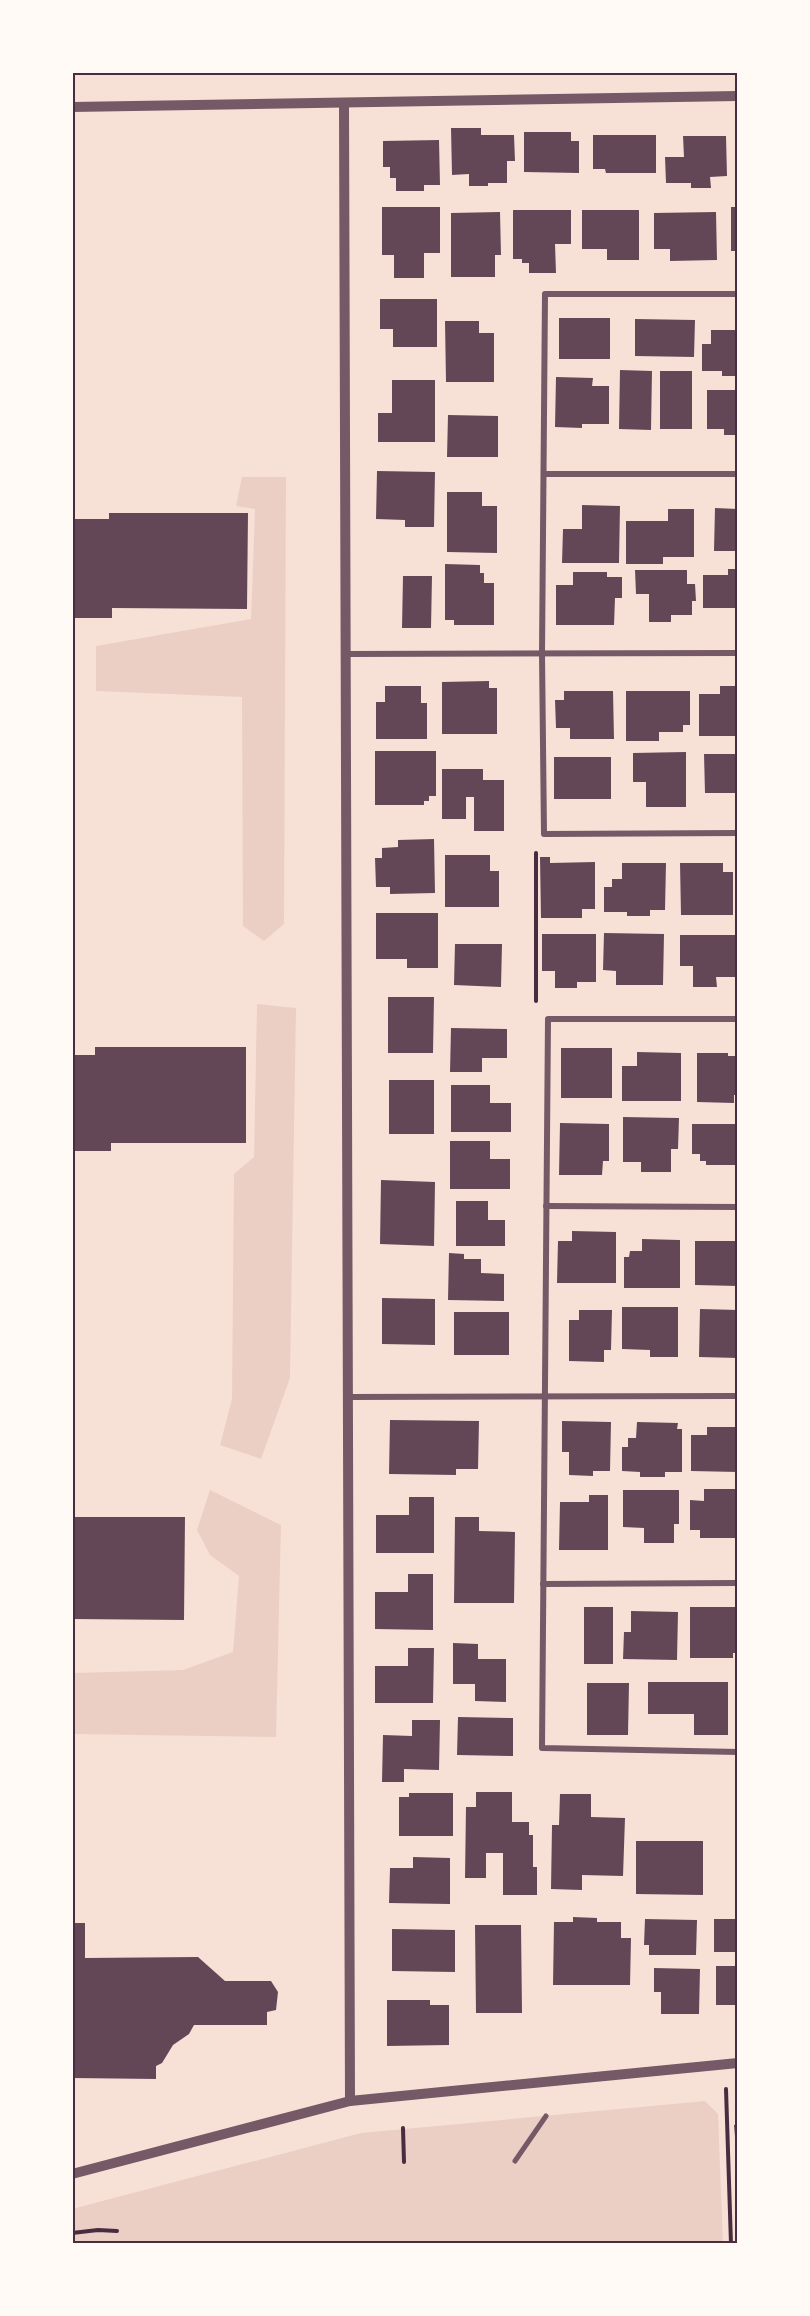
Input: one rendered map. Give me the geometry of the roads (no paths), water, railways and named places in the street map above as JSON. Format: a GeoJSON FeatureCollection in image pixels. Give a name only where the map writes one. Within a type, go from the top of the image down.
{"type":"FeatureCollection","features":[{"type":"Feature","properties":{"kind":"street"},"geometry":{"type":"LineString","coordinates":[[72,107],[738,96]]}},
{"type":"Feature","properties":{"kind":"street"},"geometry":{"type":"LineString","coordinates":[[344,103],[350,2101]]}},
{"type":"Feature","properties":{"kind":"street"},"geometry":{"type":"LineString","coordinates":[[738,294],[545,294],[542,654],[544,834],[738,833]]}},
{"type":"Feature","properties":{"kind":"street"},"geometry":{"type":"LineString","coordinates":[[544,474],[738,474]]}},
{"type":"Feature","properties":{"kind":"street"},"geometry":{"type":"LineString","coordinates":[[346,654],[738,653]]}},
{"type":"Feature","properties":{"kind":"street"},"geometry":{"type":"LineString","coordinates":[[738,1019],[548,1019],[542,1748],[738,1752]]}},
{"type":"Feature","properties":{"kind":"street"},"geometry":{"type":"LineString","coordinates":[[546,1206],[738,1207]]}},
{"type":"Feature","properties":{"kind":"street"},"geometry":{"type":"LineString","coordinates":[[348,1397],[738,1396]]}},
{"type":"Feature","properties":{"kind":"street"},"geometry":{"type":"LineString","coordinates":[[543,1584],[738,1583]]}},
{"type":"Feature","properties":{"kind":"street"},"geometry":{"type":"LineString","coordinates":[[72,2174],[350,2101],[738,2063]]}},
{"type":"Feature","properties":{"kind":"street"},"geometry":{"type":"LineString","coordinates":[[515,2161],[546,2116]]}}]}
